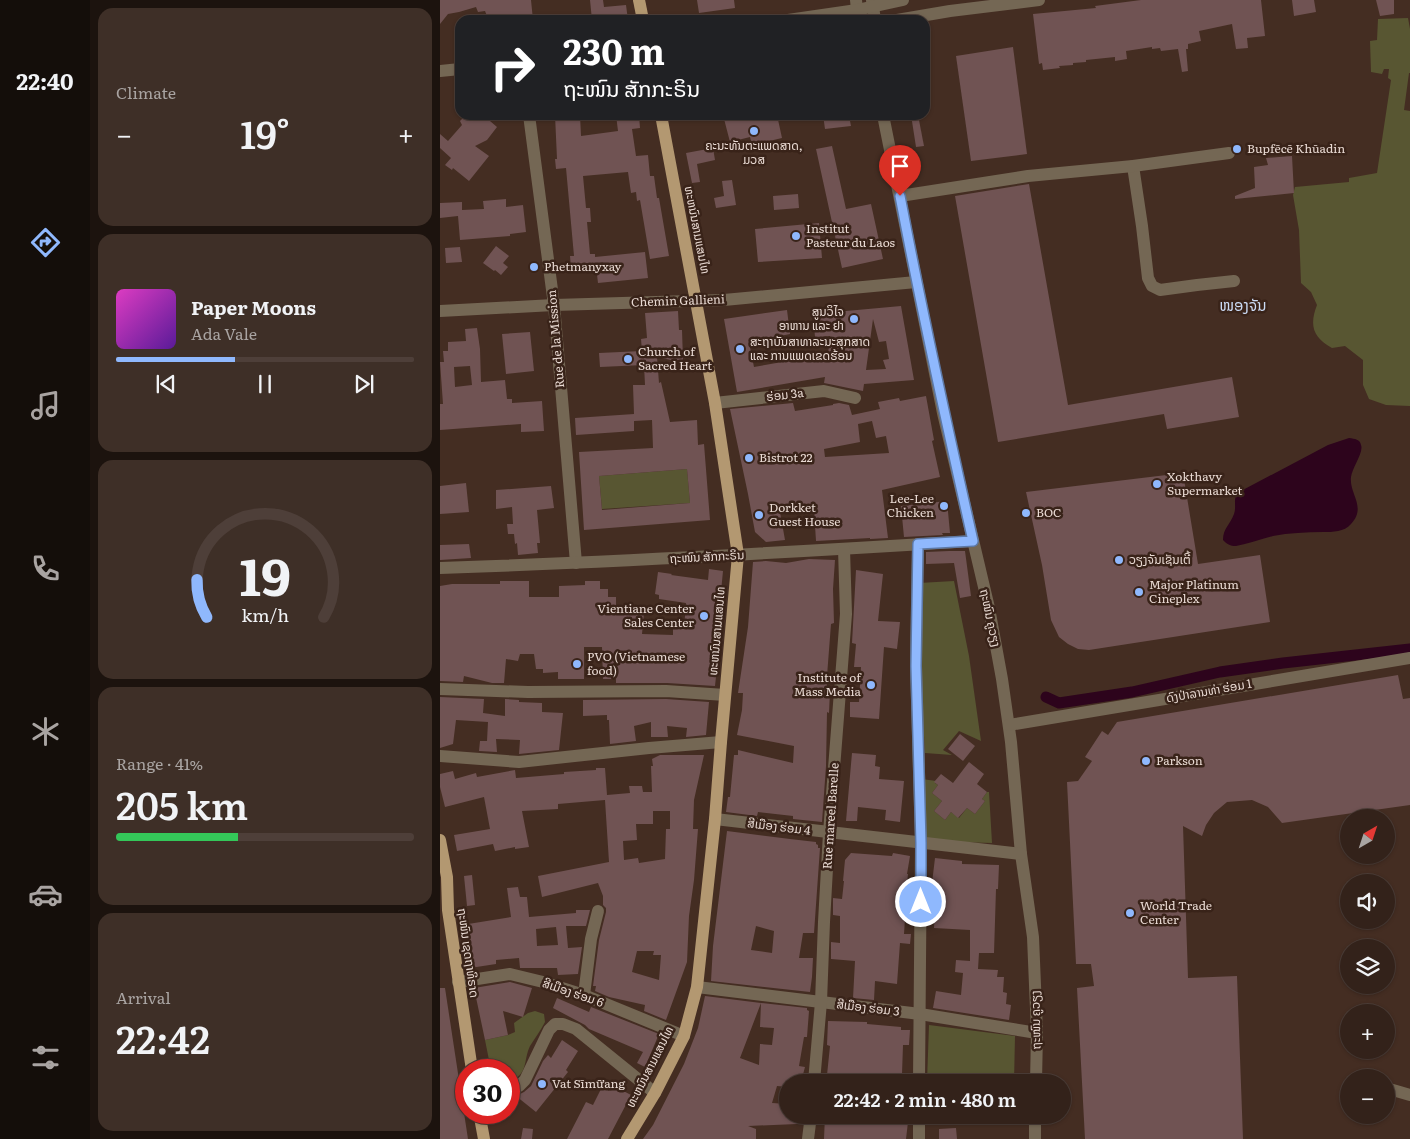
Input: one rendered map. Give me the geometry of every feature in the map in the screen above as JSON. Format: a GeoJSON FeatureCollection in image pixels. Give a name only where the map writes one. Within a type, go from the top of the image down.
{"type":"FeatureCollection","features":[{"type":"Feature","properties":{"kind":"main road"},"geometry":{"type":"LineString","coordinates":[[639,0],[642,15]]}},
{"type":"Feature","properties":{"kind":"main road","name":"ທະຫນົນສາມແສນໄທ"},"geometry":{"type":"LineString","coordinates":[[627,1139],[655,1094],[684,1036],[697,987],[716,819],[738,555],[715,404],[662,120]]}},
{"type":"Feature","properties":{"kind":"main road","name":"ຖະໜົນ ເຊດຖາທິຣາດ"},"geometry":{"type":"LineString","coordinates":[[440,840],[447,877],[444,910],[470,1059]]}},
{"type":"Feature","properties":{"kind":"main road"},"geometry":{"type":"LineString","coordinates":[[481,1124],[484,1139]]}},
{"type":"Feature","properties":{"kind":"street"},"geometry":{"type":"LineString","coordinates":[[822,15],[857,10],[873,3],[903,0]]}},
{"type":"Feature","properties":{"kind":"street"},"geometry":{"type":"LineString","coordinates":[[930,15],[1039,0]]}},
{"type":"Feature","properties":{"kind":"street"},"geometry":{"type":"LineString","coordinates":[[440,71],[455,70]]}},
{"type":"Feature","properties":{"kind":"street","name":"Rue de la Mission"},"geometry":{"type":"LineString","coordinates":[[530,120],[554,305],[576,563]]}},
{"type":"Feature","properties":{"kind":"street","name":"ຖະໜົນ ຄູວຽງ"},"geometry":{"type":"LineString","coordinates":[[884,120],[916,282],[989,608],[1002,679],[1009,725],[1021,854],[1033,937],[1038,1034],[1036,1074]]}},
{"type":"Feature","properties":{"kind":"street"},"geometry":{"type":"LineString","coordinates":[[900,196],[1028,176],[1133,166],[1229,153]]}},
{"type":"Feature","properties":{"kind":"street"},"geometry":{"type":"LineString","coordinates":[[1133,166],[1148,278],[1152,286],[1160,290],[1234,281]]}},
{"type":"Feature","properties":{"kind":"street","name":"Chemin Gallieni"},"geometry":{"type":"LineString","coordinates":[[440,311],[554,305],[724,300],[916,282]]}},
{"type":"Feature","properties":{"kind":"street","name":"ຮ່ອມ 3a"},"geometry":{"type":"LineString","coordinates":[[715,404],[824,391],[855,398]]}},
{"type":"Feature","properties":{"kind":"street","name":"ຖະໜົນ ສັກກະຣິນ"},"geometry":{"type":"LineString","coordinates":[[440,568],[738,555],[973,541]]}},
{"type":"Feature","properties":{"kind":"street"},"geometry":{"type":"LineString","coordinates":[[918,544],[916,666],[921,843],[919,1074]]}},
{"type":"Feature","properties":{"kind":"street","name":"Rue mareel Barelle"},"geometry":{"type":"LineString","coordinates":[[815,1074],[821,1002],[829,833],[846,614],[844,549]]}},
{"type":"Feature","properties":{"kind":"street","name":"ດົງປ່າລານທ່າ ຮ່ອມ 1"},"geometry":{"type":"LineString","coordinates":[[1009,725],[1410,658]]}},
{"type":"Feature","properties":{"kind":"street"},"geometry":{"type":"LineString","coordinates":[[440,689],[528,692],[666,691],[725,695]]}},
{"type":"Feature","properties":{"kind":"street"},"geometry":{"type":"LineString","coordinates":[[440,756],[519,762],[721,742]]}},
{"type":"Feature","properties":{"kind":"street","name":"ສີເມືອງ ຮ່ອມ 4"},"geometry":{"type":"LineString","coordinates":[[716,819],[1021,854]]}},
{"type":"Feature","properties":{"kind":"street"},"geometry":{"type":"LineString","coordinates":[[584,996],[591,939],[598,912]]}},
{"type":"Feature","properties":{"kind":"street","name":"ສີເມືອງ ຮ່ອມ 6"},"geometry":{"type":"LineString","coordinates":[[458,982],[510,974],[543,982],[584,996],[684,1036]]}},
{"type":"Feature","properties":{"kind":"street","name":"ສີເມືອງ ຮ່ອມ 3"},"geometry":{"type":"LineString","coordinates":[[697,987],[920,1014],[1038,1034]]}},
{"type":"Feature","properties":{"kind":"street"},"geometry":{"type":"LineString","coordinates":[[520,1085],[525,1080],[549,1030],[555,1024],[563,1024],[576,1029],[655,1094]]}},
{"type":"Feature","properties":{"kind":"street"},"geometry":{"type":"LineString","coordinates":[[1395,1091],[1410,1095]]}},
{"type":"Feature","properties":{"kind":"street"},"geometry":{"type":"LineString","coordinates":[[808,1139],[810,1124]]}},
{"type":"Feature","properties":{"kind":"street"},"geometry":{"type":"LineString","coordinates":[[919,1124],[919,1139]]}},
{"type":"Feature","properties":{"kind":"street"},"geometry":{"type":"LineString","coordinates":[[1035,1124],[1035,1139]]}},
{"type":"Feature","properties":{"kind":"shaded area"},"geometry":{"type":"Polygon","coordinates":[[[1408,18],[1410,29],[1410,73],[1404,110],[1410,111],[1410,406],[1386,405],[1369,399],[1363,385],[1363,360],[1345,346],[1332,348],[1321,340],[1314,330],[1313,319],[1317,305],[1311,292],[1301,283],[1299,230],[1293,195],[1295,187],[1349,182],[1349,178],[1377,173],[1391,80],[1388,78],[1389,69],[1384,69],[1382,74],[1371,72],[1370,41],[1377,40],[1378,19],[1408,18]]]}},
{"type":"Feature","properties":{"kind":"shaded area"},"geometry":{"type":"Polygon","coordinates":[[[1349,438],[1358,440],[1361,448],[1351,477],[1358,506],[1356,518],[1348,527],[1334,532],[1273,536],[1236,546],[1232,546],[1223,540],[1225,529],[1235,511],[1235,499],[1239,492],[1328,445],[1349,438]]]}},
{"type":"Feature","properties":{"kind":"shaded area"},"geometry":{"type":"Polygon","coordinates":[[[687,469],[690,503],[602,509],[599,476],[687,469]]]}},
{"type":"Feature","properties":{"kind":"shaded area"},"geometry":{"type":"Polygon","coordinates":[[[954,581],[969,656],[981,741],[959,731],[943,750],[952,755],[925,753],[920,669],[919,583],[954,581]]]}},
{"type":"Feature","properties":{"kind":"shaded area"},"geometry":{"type":"Polygon","coordinates":[[[922,779],[936,781],[935,783],[938,785],[932,793],[942,801],[934,811],[945,820],[951,812],[959,818],[967,808],[975,814],[985,801],[982,799],[989,792],[992,843],[926,841],[922,779]]]}},
{"type":"Feature","properties":{"kind":"shaded area"},"geometry":{"type":"Polygon","coordinates":[[[535,1011],[544,1014],[545,1022],[530,1046],[523,1071],[520,1075],[520,1059],[489,1059],[485,1040],[515,1032],[514,1023],[528,1013],[535,1011]]]}},
{"type":"Feature","properties":{"kind":"shaded area"},"geometry":{"type":"Polygon","coordinates":[[[929,1025],[1015,1036],[1014,1074],[927,1074],[929,1025]]]}},
{"type":"Feature","properties":{"kind":"building"},"geometry":{"type":"Polygon","coordinates":[[[440,0],[531,0],[532,15],[487,15],[485,11],[478,12],[476,7],[448,14],[440,24],[440,0]]]}},
{"type":"Feature","properties":{"kind":"building"},"geometry":{"type":"Polygon","coordinates":[[[590,0],[603,0],[604,7],[626,5],[627,15],[592,15],[590,0]]]}},
{"type":"Feature","properties":{"kind":"building"},"geometry":{"type":"Polygon","coordinates":[[[697,0],[734,0],[735,8],[699,13],[697,0]]]}},
{"type":"Feature","properties":{"kind":"building"},"geometry":{"type":"Polygon","coordinates":[[[1141,0],[1261,0],[1265,36],[1247,38],[1248,48],[1236,49],[1232,24],[1199,31],[1201,41],[1188,44],[1188,49],[1186,49],[1188,71],[1182,72],[1178,49],[1161,51],[1160,48],[1152,49],[1152,47],[1126,51],[1127,59],[1115,61],[1115,57],[1086,60],[1086,62],[1043,70],[1042,63],[1039,64],[1033,14],[1096,8],[1095,6],[1141,0]]]}},
{"type":"Feature","properties":{"kind":"building"},"geometry":{"type":"Polygon","coordinates":[[[1292,0],[1314,0],[1316,12],[1294,16],[1292,0]]]}},
{"type":"Feature","properties":{"kind":"building"},"geometry":{"type":"Polygon","coordinates":[[[1376,0],[1394,0],[1394,14],[1380,16],[1376,0]]]}},
{"type":"Feature","properties":{"kind":"building"},"geometry":{"type":"Polygon","coordinates":[[[1013,47],[1027,154],[971,161],[956,56],[1013,47]]]}},
{"type":"Feature","properties":{"kind":"building"},"geometry":{"type":"Polygon","coordinates":[[[489,120],[497,127],[487,140],[475,146],[489,156],[469,181],[453,168],[452,170],[445,165],[451,158],[440,148],[440,134],[448,141],[462,125],[460,121],[489,120]]]}},
{"type":"Feature","properties":{"kind":"building"},"geometry":{"type":"Polygon","coordinates":[[[555,120],[580,120],[581,136],[618,131],[617,120],[639,120],[640,128],[632,129],[636,156],[648,155],[650,176],[654,176],[669,256],[650,259],[640,200],[637,201],[636,192],[631,193],[628,172],[583,176],[586,208],[590,208],[591,222],[587,222],[590,254],[595,254],[595,257],[645,252],[648,278],[598,283],[596,266],[571,268],[570,256],[574,256],[566,168],[556,169],[555,159],[557,159],[555,120]]]}},
{"type":"Feature","properties":{"kind":"building","name":"ຄະນະທັນຕະແພດສາດ, ມວສ"},"geometry":{"type":"Polygon","coordinates":[[[724,120],[778,120],[782,138],[752,145],[750,137],[730,142],[724,120]]]}},
{"type":"Feature","properties":{"kind":"building"},"geometry":{"type":"Polygon","coordinates":[[[824,120],[850,120],[851,126],[825,129],[824,120]]]}},
{"type":"Feature","properties":{"kind":"building"},"geometry":{"type":"Polygon","coordinates":[[[912,120],[919,120],[924,146],[916,147],[912,120]]]}},
{"type":"Feature","properties":{"kind":"building"},"geometry":{"type":"Polygon","coordinates":[[[832,146],[846,209],[871,204],[883,259],[842,268],[816,149],[832,146]]]}},
{"type":"Feature","properties":{"kind":"building"},"geometry":{"type":"Polygon","coordinates":[[[713,148],[715,160],[697,164],[700,182],[692,183],[686,153],[713,148]]]}},
{"type":"Feature","properties":{"kind":"building"},"geometry":{"type":"Polygon","coordinates":[[[1292,156],[1294,193],[1235,199],[1235,196],[1255,188],[1254,167],[1268,165],[1266,158],[1292,156]]]}},
{"type":"Feature","properties":{"kind":"building"},"geometry":{"type":"Polygon","coordinates":[[[732,180],[736,205],[716,208],[714,198],[724,196],[722,181],[732,180]]]}},
{"type":"Feature","properties":{"kind":"building"},"geometry":{"type":"Polygon","coordinates":[[[1029,184],[1068,405],[1232,377],[1239,417],[1167,429],[1164,414],[998,442],[955,196],[1029,184]]]}},
{"type":"Feature","properties":{"kind":"building"},"geometry":{"type":"Polygon","coordinates":[[[798,194],[799,208],[774,210],[773,196],[798,194]]]}},
{"type":"Feature","properties":{"kind":"building"},"geometry":{"type":"Polygon","coordinates":[[[506,199],[506,207],[523,205],[526,232],[510,234],[510,236],[460,240],[458,216],[440,218],[440,203],[462,202],[462,210],[484,209],[483,201],[506,199]]]}},
{"type":"Feature","properties":{"kind":"building"},"geometry":{"type":"Polygon","coordinates":[[[819,223],[822,258],[758,262],[755,229],[819,223]]]}},
{"type":"Feature","properties":{"kind":"building"},"geometry":{"type":"Polygon","coordinates":[[[496,246],[509,256],[503,263],[508,267],[501,275],[483,263],[496,246]]]}},
{"type":"Feature","properties":{"kind":"building"},"geometry":{"type":"Polygon","coordinates":[[[460,247],[462,262],[446,263],[445,248],[460,247]]]}},
{"type":"Feature","properties":{"kind":"building"},"geometry":{"type":"Polygon","coordinates":[[[901,306],[914,380],[864,384],[863,391],[824,383],[825,377],[737,392],[724,319],[787,310],[790,334],[749,342],[754,367],[828,354],[830,336],[815,337],[813,314],[901,306]],[[873,319],[866,370],[886,369],[883,360],[889,359],[886,341],[879,342],[873,319]]]}},
{"type":"Feature","properties":{"kind":"building"},"geometry":{"type":"Polygon","coordinates":[[[678,311],[679,330],[682,330],[683,360],[657,357],[659,383],[661,382],[670,422],[697,420],[698,445],[704,444],[710,520],[584,530],[579,452],[653,448],[652,420],[634,421],[634,431],[576,435],[575,418],[634,414],[633,385],[645,385],[644,365],[600,367],[599,353],[642,351],[641,339],[647,338],[645,313],[678,311]],[[687,469],[599,476],[602,510],[690,503],[687,469]]]}},
{"type":"Feature","properties":{"kind":"building"},"geometry":{"type":"Polygon","coordinates":[[[477,328],[481,382],[505,380],[507,399],[512,399],[512,403],[542,401],[544,431],[521,432],[521,424],[440,430],[440,404],[443,404],[440,362],[444,362],[443,351],[448,351],[448,342],[466,341],[465,329],[477,328]],[[470,366],[454,367],[455,387],[472,385],[470,366]]]}},
{"type":"Feature","properties":{"kind":"building"},"geometry":{"type":"Polygon","coordinates":[[[530,332],[534,371],[506,374],[502,334],[530,332]]]}},
{"type":"Feature","properties":{"kind":"building"},"geometry":{"type":"Polygon","coordinates":[[[926,396],[934,440],[932,441],[940,477],[882,490],[888,538],[816,541],[814,510],[780,512],[785,540],[766,542],[755,532],[730,409],[793,403],[795,411],[839,403],[849,405],[852,415],[880,409],[878,402],[899,398],[900,401],[926,396]],[[872,421],[858,424],[860,442],[824,449],[825,457],[889,453],[886,436],[876,438],[872,421]]]}},
{"type":"Feature","properties":{"kind":"building","name":"ວຽງຈັນເຊັນເຕີ້"},"geometry":{"type":"Polygon","coordinates":[[[1183,473],[1198,564],[1260,555],[1270,622],[1089,650],[1078,649],[1068,644],[1059,637],[1051,620],[1042,565],[1026,492],[1183,473]]]}},
{"type":"Feature","properties":{"kind":"building"},"geometry":{"type":"Polygon","coordinates":[[[466,483],[469,512],[440,514],[440,486],[466,483]]]}},
{"type":"Feature","properties":{"kind":"building"},"geometry":{"type":"Polygon","coordinates":[[[551,486],[554,508],[537,510],[540,543],[537,543],[538,553],[518,555],[514,534],[508,534],[507,524],[513,524],[512,507],[496,509],[496,490],[551,486]]]}},
{"type":"Feature","properties":{"kind":"building"},"geometry":{"type":"Polygon","coordinates":[[[947,501],[950,533],[904,537],[901,506],[947,501]]]}},
{"type":"Feature","properties":{"kind":"building"},"geometry":{"type":"Polygon","coordinates":[[[469,544],[471,558],[440,560],[440,545],[469,544]]]}},
{"type":"Feature","properties":{"kind":"building"},"geometry":{"type":"Polygon","coordinates":[[[965,551],[971,596],[960,598],[954,563],[926,564],[926,552],[965,551]]]}},
{"type":"Feature","properties":{"kind":"building"},"geometry":{"type":"Polygon","coordinates":[[[809,559],[835,560],[833,589],[834,623],[831,624],[827,676],[827,691],[830,691],[829,713],[827,712],[822,822],[793,819],[793,816],[758,812],[757,816],[726,812],[728,797],[730,797],[734,755],[738,755],[738,750],[793,763],[794,746],[737,735],[743,693],[738,693],[748,627],[753,562],[786,563],[809,559]]]}},
{"type":"Feature","properties":{"kind":"building"},"geometry":{"type":"Polygon","coordinates":[[[709,569],[723,571],[720,602],[724,603],[715,686],[667,683],[616,683],[616,679],[603,679],[602,647],[584,647],[584,679],[558,679],[558,672],[543,673],[543,669],[536,669],[534,654],[520,654],[518,661],[506,659],[504,683],[492,683],[464,676],[463,682],[440,681],[440,586],[452,584],[500,584],[500,581],[529,581],[529,597],[559,597],[559,586],[585,585],[585,581],[600,581],[600,589],[608,589],[608,597],[616,597],[616,610],[644,613],[642,634],[673,635],[673,628],[684,629],[686,603],[659,599],[659,595],[655,594],[658,572],[708,580],[709,569]]]}},
{"type":"Feature","properties":{"kind":"building"},"geometry":{"type":"Polygon","coordinates":[[[856,570],[883,574],[878,621],[900,622],[897,649],[884,647],[879,719],[850,717],[850,702],[859,702],[861,667],[854,667],[856,644],[852,643],[856,570]]]}},
{"type":"Feature","properties":{"kind":"building","name":"World Trade Center"},"geometry":{"type":"Polygon","coordinates":[[[1398,675],[1403,699],[1410,698],[1410,805],[1382,809],[1340,809],[1340,815],[1282,823],[1268,807],[1252,800],[1227,802],[1214,813],[1206,825],[1202,836],[1183,826],[1188,978],[1237,976],[1243,1139],[1085,1139],[1077,988],[1094,986],[1091,964],[1076,964],[1067,782],[1078,781],[1092,761],[1085,757],[1102,731],[1108,735],[1117,722],[1398,675]]]}},
{"type":"Feature","properties":{"kind":"building"},"geometry":{"type":"Polygon","coordinates":[[[440,697],[484,699],[483,713],[505,716],[505,699],[542,703],[542,712],[563,713],[559,750],[519,754],[520,740],[496,739],[497,752],[479,751],[480,741],[487,741],[488,722],[456,720],[453,744],[440,748],[440,697]]]}},
{"type":"Feature","properties":{"kind":"building"},"geometry":{"type":"Polygon","coordinates":[[[666,699],[709,702],[706,735],[686,737],[687,728],[667,726],[668,737],[651,737],[651,722],[634,726],[636,741],[610,744],[607,715],[583,716],[583,700],[666,699]]]}},
{"type":"Feature","properties":{"kind":"building"},"geometry":{"type":"Polygon","coordinates":[[[960,734],[975,746],[963,761],[948,749],[960,734]]]}},
{"type":"Feature","properties":{"kind":"building"},"geometry":{"type":"Polygon","coordinates":[[[852,753],[876,755],[875,766],[880,767],[879,779],[904,781],[900,822],[885,820],[886,810],[858,807],[857,821],[846,821],[852,753]]]}},
{"type":"Feature","properties":{"kind":"building"},"geometry":{"type":"Polygon","coordinates":[[[660,755],[704,755],[694,800],[693,829],[698,829],[689,916],[687,962],[666,1020],[644,1011],[645,1005],[609,997],[595,991],[596,986],[593,986],[599,940],[606,912],[598,883],[542,897],[538,876],[609,862],[605,800],[558,804],[558,809],[522,811],[529,847],[515,849],[515,847],[495,851],[493,844],[457,851],[454,835],[490,829],[484,797],[445,807],[440,787],[440,774],[453,771],[455,779],[476,773],[477,777],[515,770],[516,778],[605,768],[607,795],[630,793],[629,786],[642,786],[643,792],[652,792],[652,759],[660,755]],[[653,811],[653,824],[636,824],[637,840],[623,841],[624,860],[638,858],[639,863],[665,859],[666,829],[670,829],[670,811],[653,811]],[[637,951],[632,972],[659,980],[661,955],[653,955],[654,951],[637,951]]]}},
{"type":"Feature","properties":{"kind":"building"},"geometry":{"type":"Polygon","coordinates":[[[969,762],[984,774],[977,784],[987,792],[982,799],[985,801],[975,814],[967,808],[958,818],[951,812],[945,820],[934,811],[942,801],[932,793],[938,785],[934,782],[941,774],[953,783],[969,762]]]}},
{"type":"Feature","properties":{"kind":"building"},"geometry":{"type":"Polygon","coordinates":[[[727,831],[816,842],[818,848],[820,848],[814,933],[803,933],[799,958],[813,958],[810,992],[711,981],[713,946],[727,831]],[[756,926],[751,950],[772,953],[774,931],[756,926]]]}},
{"type":"Feature","properties":{"kind":"building"},"geometry":{"type":"Polygon","coordinates":[[[851,853],[892,856],[893,853],[910,856],[907,874],[904,934],[911,934],[910,944],[900,943],[897,984],[875,981],[874,1000],[853,998],[855,961],[831,959],[831,942],[840,943],[840,916],[833,915],[833,898],[842,899],[845,860],[851,853]]]}},
{"type":"Feature","properties":{"kind":"building"},"geometry":{"type":"Polygon","coordinates":[[[935,858],[962,861],[962,864],[999,865],[998,889],[996,889],[994,953],[979,953],[978,969],[998,970],[997,977],[1004,977],[1003,992],[1007,993],[1006,1004],[1011,1005],[1009,1020],[933,1008],[936,991],[961,995],[963,973],[955,972],[956,960],[970,961],[970,930],[934,928],[935,909],[933,909],[932,883],[935,858]]]}},
{"type":"Feature","properties":{"kind":"building"},"geometry":{"type":"Polygon","coordinates":[[[472,875],[475,905],[467,906],[464,876],[472,875]]]}},
{"type":"Feature","properties":{"kind":"building"},"geometry":{"type":"Polygon","coordinates":[[[518,887],[520,897],[527,897],[529,917],[576,913],[576,910],[590,910],[586,926],[566,926],[568,948],[582,947],[578,974],[558,975],[557,968],[520,968],[519,958],[496,960],[496,964],[470,968],[462,925],[511,917],[507,888],[518,887]],[[556,927],[536,929],[537,946],[558,945],[556,927]]]}},
{"type":"Feature","properties":{"kind":"building"},"geometry":{"type":"Polygon","coordinates":[[[510,982],[532,988],[523,1017],[503,1011],[508,1035],[485,1040],[474,988],[510,982]]]}},
{"type":"Feature","properties":{"kind":"building"},"geometry":{"type":"Polygon","coordinates":[[[440,988],[445,988],[456,1059],[455,1124],[466,1124],[468,1139],[440,1139],[440,988]]]}},
{"type":"Feature","properties":{"kind":"building"},"geometry":{"type":"Polygon","coordinates":[[[705,996],[807,1008],[809,1011],[807,1037],[804,1037],[799,1066],[805,1067],[803,1074],[779,1074],[779,1086],[777,1086],[772,1103],[779,1103],[779,1124],[797,1124],[748,1126],[756,1129],[756,1139],[643,1139],[653,1125],[684,1064],[698,1028],[705,996]],[[761,1003],[740,1058],[759,1065],[760,1044],[772,1045],[774,1028],[760,1027],[761,1003]]]}},
{"type":"Feature","properties":{"kind":"building"},"geometry":{"type":"Polygon","coordinates":[[[557,998],[589,1012],[591,1007],[659,1034],[645,1067],[637,1063],[643,1052],[589,1029],[553,1008],[557,998]]]}},
{"type":"Feature","properties":{"kind":"building"},"geometry":{"type":"Polygon","coordinates":[[[828,1021],[867,1022],[867,1024],[901,1027],[901,1030],[910,1030],[909,1045],[903,1045],[902,1074],[827,1074],[830,1046],[827,1045],[828,1021]]]}},
{"type":"Feature","properties":{"kind":"building","name":"Vat Sīmư̄ang"},"geometry":{"type":"Polygon","coordinates":[[[562,1040],[578,1051],[566,1070],[568,1072],[536,1112],[520,1099],[520,1094],[531,1086],[548,1055],[551,1058],[562,1040]]]}},
{"type":"Feature","properties":{"kind":"building"},"geometry":{"type":"Polygon","coordinates":[[[612,1085],[631,1095],[608,1139],[567,1139],[586,1102],[593,1105],[602,1087],[609,1091],[612,1085]]]}},
{"type":"Feature","properties":{"kind":"building"},"geometry":{"type":"Polygon","coordinates":[[[825,1124],[908,1124],[906,1139],[824,1139],[825,1124]]]}},
{"type":"Feature","properties":{"kind":"building"},"geometry":{"type":"Polygon","coordinates":[[[523,1128],[533,1129],[532,1139],[521,1139],[523,1128]]]}},
{"type":"Feature","properties":{"kind":"building"},"geometry":{"type":"Polygon","coordinates":[[[956,1128],[957,1139],[939,1139],[939,1129],[956,1128]]]}},
{"type":"Feature","properties":{"kind":"waterway"},"geometry":{"type":"LineString","coordinates":[[1046,697],[1059,703],[1132,692],[1220,672],[1410,649]]}},
{"type":"Feature","properties":{"kind":"place","name":"ຄະນະທັນຕະແພດສາດ, ມວສ"},"geometry":{"type":"Point","coordinates":[754,131]}},
{"type":"Feature","properties":{"kind":"place","name":"Bupfēcē Khūadin"},"geometry":{"type":"Point","coordinates":[1237,149]}},
{"type":"Feature","properties":{"kind":"place","name":"Institut Pasteur du Laos"},"geometry":{"type":"Point","coordinates":[796,236]}},
{"type":"Feature","properties":{"kind":"place","name":"Phetmanyxay"},"geometry":{"type":"Point","coordinates":[534,267]}},
{"type":"Feature","properties":{"kind":"place","name":"ສູນວິໄຈ ອາຫານ ແລະ ຢາ"},"geometry":{"type":"Point","coordinates":[854,319]}},
{"type":"Feature","properties":{"kind":"place","name":"ສະຖາບັນສາທາລະນະສຸກສາດ ແລະ ການແພດເຂດຮ້ອນ"},"geometry":{"type":"Point","coordinates":[740,349]}},
{"type":"Feature","properties":{"kind":"place","name":"Church of Sacred Heart"},"geometry":{"type":"Point","coordinates":[628,359]}},
{"type":"Feature","properties":{"kind":"place","name":"Bistrot 22"},"geometry":{"type":"Point","coordinates":[749,458]}},
{"type":"Feature","properties":{"kind":"place","name":"Xokthavy Supermarket"},"geometry":{"type":"Point","coordinates":[1157,484]}},
{"type":"Feature","properties":{"kind":"place","name":"Lee-Lee Chicken"},"geometry":{"type":"Point","coordinates":[944,506]}},
{"type":"Feature","properties":{"kind":"place","name":"BOC"},"geometry":{"type":"Point","coordinates":[1026,513]}},
{"type":"Feature","properties":{"kind":"place","name":"Dorkket Guest House"},"geometry":{"type":"Point","coordinates":[759,515]}},
{"type":"Feature","properties":{"kind":"place","name":"ວຽງຈັນເຊັນເຕີ້"},"geometry":{"type":"Point","coordinates":[1119,560]}},
{"type":"Feature","properties":{"kind":"place","name":"Major Platinum Cineplex"},"geometry":{"type":"Point","coordinates":[1139,592]}},
{"type":"Feature","properties":{"kind":"place","name":"Vientiane Center Sales Center"},"geometry":{"type":"Point","coordinates":[704,616]}},
{"type":"Feature","properties":{"kind":"place","name":"PVO (Vietnamese food)"},"geometry":{"type":"Point","coordinates":[577,664]}},
{"type":"Feature","properties":{"kind":"place","name":"Institute of Mass Media"},"geometry":{"type":"Point","coordinates":[871,685]}},
{"type":"Feature","properties":{"kind":"place","name":"Parkson"},"geometry":{"type":"Point","coordinates":[1146,761]}},
{"type":"Feature","properties":{"kind":"place","name":"World Trade Center"},"geometry":{"type":"Point","coordinates":[1130,913]}},
{"type":"Feature","properties":{"kind":"place","name":"Vat Sīmư̄ang"},"geometry":{"type":"Point","coordinates":[542,1084]}},
{"type":"Feature","properties":{"kind":"district","name":"ໜອງຈັນ"},"geometry":{"type":"Point","coordinates":[1243,306]}},
{"type":"Feature","properties":{"kind":"route"},"geometry":{"type":"LineString","coordinates":[[900,196],[917,287],[973,541],[918,544],[916,666],[921,902]]}}]}
